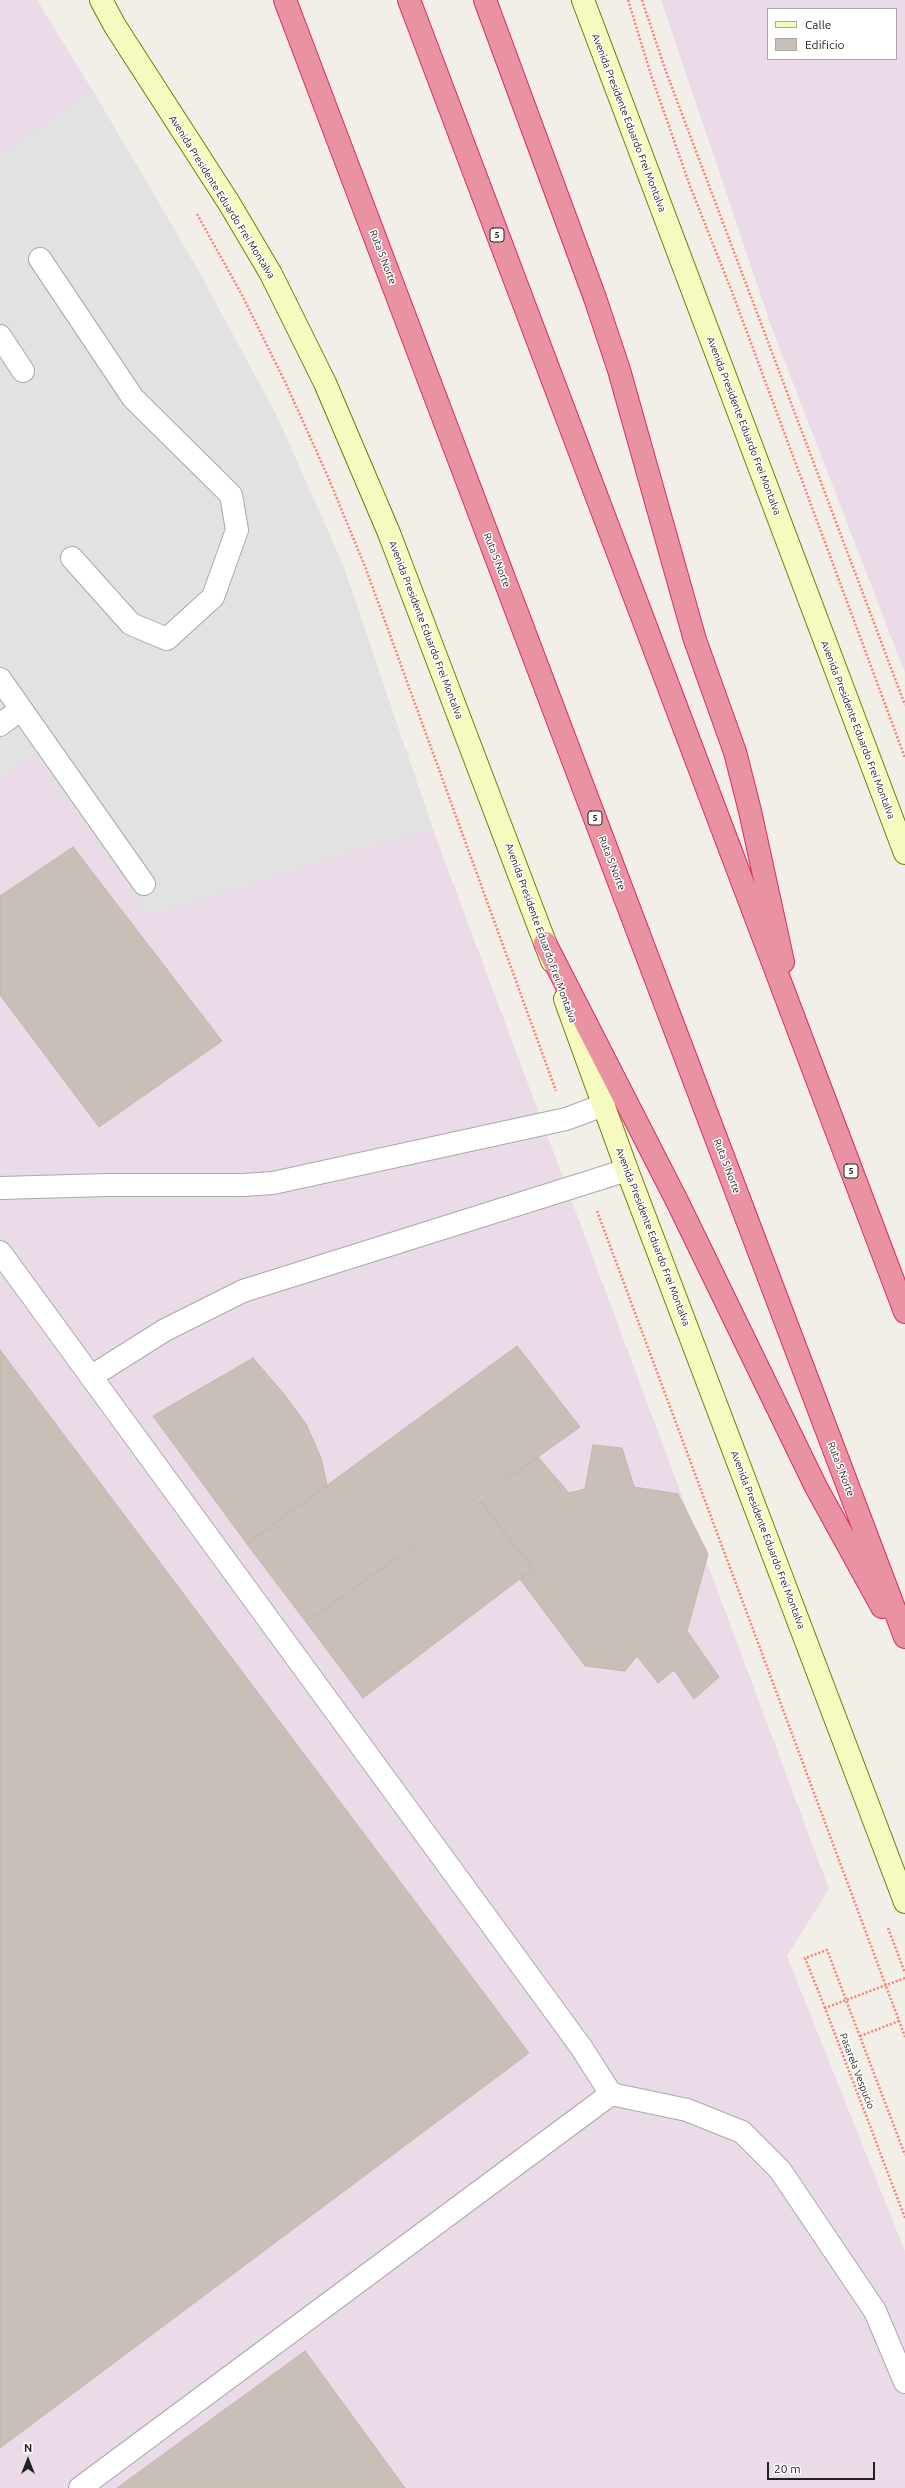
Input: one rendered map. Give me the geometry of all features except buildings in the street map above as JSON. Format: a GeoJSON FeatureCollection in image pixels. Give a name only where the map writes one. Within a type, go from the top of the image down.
{"type":"FeatureCollection","features":[{"type":"Feature","properties":{"kind":"highway","name":"Ruta 5 Norte"},"geometry":{"type":"LineString","coordinates":[[285,0],[905,1637]]}},
{"type":"Feature","properties":{"kind":"highway","name":"5"},"geometry":{"type":"LineString","coordinates":[[409,0],[797,1031],[905,1312]]}},
{"type":"Feature","properties":{"kind":"highway"},"geometry":{"type":"LineString","coordinates":[[485,0],[595,298],[619,370],[695,640],[736,760],[750,811],[797,1031]]}},
{"type":"Feature","properties":{"kind":"highway"},"geometry":{"type":"LineString","coordinates":[[545,943],[677,1201],[816,1487],[905,1646]]}},
{"type":"Feature","properties":{"kind":"main road","name":"Avenida Presidente Eduardo Frei Montalva"},"geometry":{"type":"LineString","coordinates":[[101,0],[229,203],[271,274],[325,383],[388,533],[545,943],[627,1170],[905,1902]]}},
{"type":"Feature","properties":{"kind":"main road","name":"Avenida Presidente Eduardo Frei Montalva"},"geometry":{"type":"LineString","coordinates":[[583,0],[905,853]]}},
{"type":"Feature","properties":{"kind":"lane"},"geometry":{"type":"LineString","coordinates":[[40,259],[133,398],[231,495],[237,530],[212,597],[167,639],[131,624],[72,558]]}},
{"type":"Feature","properties":{"kind":"lane"},"geometry":{"type":"LineString","coordinates":[[0,336],[23,371]]}},
{"type":"Feature","properties":{"kind":"lane"},"geometry":{"type":"LineString","coordinates":[[0,679],[144,884]]}},
{"type":"Feature","properties":{"kind":"lane"},"geometry":{"type":"LineString","coordinates":[[0,725],[22,709]]}},
{"type":"Feature","properties":{"kind":"lane"},"geometry":{"type":"LineString","coordinates":[[0,1188],[107,1184],[228,1185],[273,1183],[566,1119],[604,1105]]}},
{"type":"Feature","properties":{"kind":"lane"},"geometry":{"type":"LineString","coordinates":[[92,1376],[165,1330],[243,1291],[587,1184],[627,1170]]}},
{"type":"Feature","properties":{"kind":"lane"},"geometry":{"type":"LineString","coordinates":[[0,1252],[581,2047],[611,2094],[687,2110],[742,2132],[780,2170],[875,2310],[905,2382]]}},
{"type":"Feature","properties":{"kind":"lane"},"geometry":{"type":"LineString","coordinates":[[80,2488],[611,2094]]}},
{"type":"Feature","properties":{"kind":"path"},"geometry":{"type":"LineString","coordinates":[[628,0],[652,78],[690,186],[732,292],[905,758]]}},
{"type":"Feature","properties":{"kind":"path"},"geometry":{"type":"LineString","coordinates":[[642,0],[665,69],[905,705]]}},
{"type":"Feature","properties":{"kind":"path"},"geometry":{"type":"LineString","coordinates":[[194,209],[243,297],[287,386],[366,569],[566,1119]]}},
{"type":"Feature","properties":{"kind":"path"},"geometry":{"type":"LineString","coordinates":[[587,1184],[905,2037]]}},
{"type":"Feature","properties":{"kind":"path","name":"Pasarela Vespucio"},"geometry":{"type":"LineString","coordinates":[[905,2154],[827,1950],[805,1958],[905,2218]]}},
{"type":"Feature","properties":{"kind":"path"},"geometry":{"type":"LineString","coordinates":[[824,2008],[905,1978]]}},
{"type":"Feature","properties":{"kind":"path"},"geometry":{"type":"LineString","coordinates":[[860,2036],[899,2021]]}},
{"type":"Feature","properties":{"kind":"shaded area"},"geometry":{"type":"Polygon","coordinates":[[[0,0],[37,0],[93,91],[147,183],[343,565],[432,827],[829,1889],[787,1956],[905,2251],[905,2488],[0,2488],[0,0]]]}},
{"type":"Feature","properties":{"kind":"shaded area"},"geometry":{"type":"Polygon","coordinates":[[[661,0],[905,0],[905,673],[773,331],[661,0]]]}},
{"type":"Feature","properties":{"kind":"shaded area"},"geometry":{"type":"Polygon","coordinates":[[[93,91],[197,268],[277,416],[343,565],[432,827],[149,915],[34,754],[0,778],[0,156],[93,91]]]}}]}
